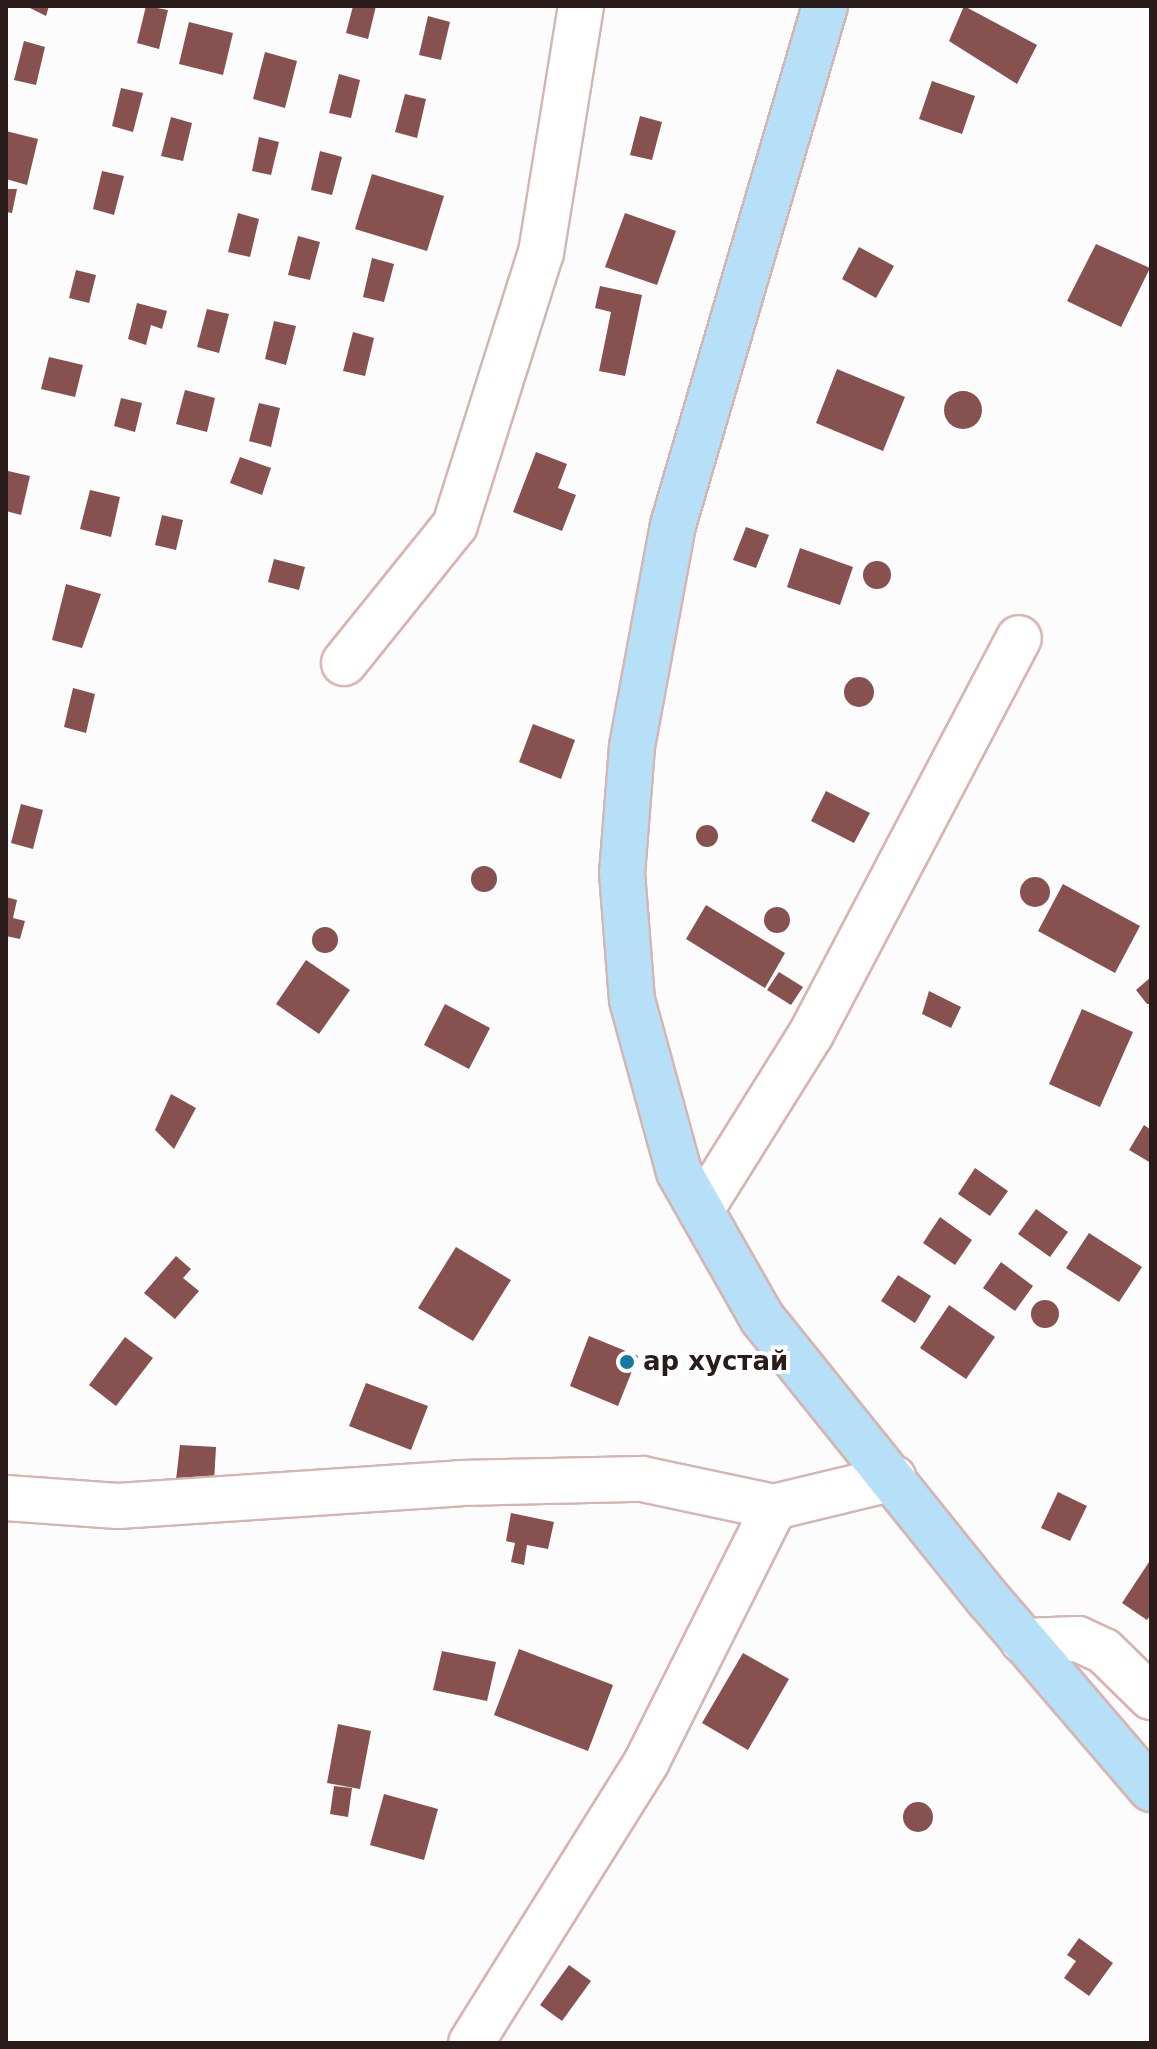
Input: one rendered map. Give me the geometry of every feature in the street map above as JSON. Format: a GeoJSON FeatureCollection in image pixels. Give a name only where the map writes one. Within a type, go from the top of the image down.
{"type":"FeatureCollection","features":[{"type":"Feature","properties":{"kind":"main road"},"geometry":{"type":"LineString","coordinates":[[825,6],[673,525],[632,747],[622,873],[632,1000],[679,1172],[762,1318],[1023,1641],[1151,1789]]}},
{"type":"Feature","properties":{"kind":"street"},"geometry":{"type":"LineString","coordinates":[[344,663],[455,525],[541,253],[581,6]]}},
{"type":"Feature","properties":{"kind":"street"},"geometry":{"type":"LineString","coordinates":[[701,1210],[811,1034],[1019,638]]}},
{"type":"Feature","properties":{"kind":"street"},"geometry":{"type":"LineString","coordinates":[[6,1498],[118,1506],[460,1483],[642,1479],[774,1507],[894,1478]]}},
{"type":"Feature","properties":{"kind":"street"},"geometry":{"type":"LineString","coordinates":[[471,2043],[647,1761],[774,1507]]}},
{"type":"Feature","properties":{"kind":"street"},"geometry":{"type":"LineString","coordinates":[[1023,1641],[1078,1639],[1104,1651],[1151,1697]]}},
{"type":"Feature","properties":{"kind":"building"},"geometry":{"type":"Polygon","coordinates":[[[26,6],[49,6],[46,16],[26,6]]]}},
{"type":"Feature","properties":{"kind":"building"},"geometry":{"type":"Polygon","coordinates":[[[146,6],[168,10],[159,49],[137,43],[146,6]]]}},
{"type":"Feature","properties":{"kind":"building"},"geometry":{"type":"Polygon","coordinates":[[[353,6],[376,6],[368,39],[346,33],[353,6]]]}},
{"type":"Feature","properties":{"kind":"building"},"geometry":{"type":"Polygon","coordinates":[[[964,6],[1037,45],[1017,84],[949,41],[964,6]]]}},
{"type":"Feature","properties":{"kind":"building"},"geometry":{"type":"Polygon","coordinates":[[[428,16],[450,22],[441,60],[419,55],[428,16]]]}},
{"type":"Feature","properties":{"kind":"building"},"geometry":{"type":"Polygon","coordinates":[[[189,22],[233,33],[223,75],[179,64],[189,22]]]}},
{"type":"Feature","properties":{"kind":"building"},"geometry":{"type":"Polygon","coordinates":[[[24,41],[45,47],[36,85],[14,80],[24,41]]]}},
{"type":"Feature","properties":{"kind":"building"},"geometry":{"type":"Polygon","coordinates":[[[265,52],[297,61],[285,108],[253,99],[265,52]]]}},
{"type":"Feature","properties":{"kind":"building"},"geometry":{"type":"Polygon","coordinates":[[[339,74],[360,80],[351,118],[329,113],[339,74]]]}},
{"type":"Feature","properties":{"kind":"building"},"geometry":{"type":"Polygon","coordinates":[[[932,81],[975,96],[962,134],[919,119],[932,81]]]}},
{"type":"Feature","properties":{"kind":"building"},"geometry":{"type":"Polygon","coordinates":[[[121,88],[143,93],[133,132],[112,126],[121,88]]]}},
{"type":"Feature","properties":{"kind":"building"},"geometry":{"type":"Polygon","coordinates":[[[405,94],[426,99],[417,138],[395,132],[405,94]]]}},
{"type":"Feature","properties":{"kind":"building"},"geometry":{"type":"Polygon","coordinates":[[[640,116],[662,122],[652,160],[630,155],[640,116]]]}},
{"type":"Feature","properties":{"kind":"building"},"geometry":{"type":"Polygon","coordinates":[[[171,117],[192,123],[183,161],[161,156],[171,117]]]}},
{"type":"Feature","properties":{"kind":"building"},"geometry":{"type":"Polygon","coordinates":[[[6,131],[38,139],[27,185],[6,179],[6,131]]]}},
{"type":"Feature","properties":{"kind":"building"},"geometry":{"type":"Polygon","coordinates":[[[259,137],[279,142],[271,175],[252,171],[259,137]]]}},
{"type":"Feature","properties":{"kind":"building"},"geometry":{"type":"Polygon","coordinates":[[[320,151],[342,157],[332,195],[311,190],[320,151]]]}},
{"type":"Feature","properties":{"kind":"building"},"geometry":{"type":"Polygon","coordinates":[[[102,171],[124,176],[114,215],[93,209],[102,171]]]}},
{"type":"Feature","properties":{"kind":"building"},"geometry":{"type":"Polygon","coordinates":[[[372,174],[444,196],[427,251],[355,229],[372,174]]]}},
{"type":"Feature","properties":{"kind":"building"},"geometry":{"type":"Polygon","coordinates":[[[6,189],[17,189],[12,213],[6,212],[6,189]]]}},
{"type":"Feature","properties":{"kind":"building"},"geometry":{"type":"Polygon","coordinates":[[[238,213],[259,219],[250,257],[228,252],[238,213]]]}},
{"type":"Feature","properties":{"kind":"building"},"geometry":{"type":"Polygon","coordinates":[[[625,213],[676,231],[657,285],[605,267],[625,213]]]}},
{"type":"Feature","properties":{"kind":"building"},"geometry":{"type":"Polygon","coordinates":[[[298,236],[320,242],[310,280],[288,275],[298,236]]]}},
{"type":"Feature","properties":{"kind":"building"},"geometry":{"type":"Polygon","coordinates":[[[1096,244],[1150,268],[1121,327],[1067,301],[1096,244]]]}},
{"type":"Feature","properties":{"kind":"building"},"geometry":{"type":"Polygon","coordinates":[[[859,247],[894,266],[876,298],[842,279],[859,247]]]}},
{"type":"Feature","properties":{"kind":"building"},"geometry":{"type":"Polygon","coordinates":[[[372,258],[394,264],[384,302],[363,297],[372,258]]]}},
{"type":"Feature","properties":{"kind":"building"},"geometry":{"type":"Polygon","coordinates":[[[76,270],[96,275],[89,303],[69,298],[76,270]]]}},
{"type":"Feature","properties":{"kind":"building"},"geometry":{"type":"Polygon","coordinates":[[[600,286],[642,295],[625,376],[599,371],[611,312],[595,308],[600,286]]]}},
{"type":"Feature","properties":{"kind":"building"},"geometry":{"type":"Polygon","coordinates":[[[137,303],[167,311],[162,329],[151,325],[146,345],[128,339],[137,303]]]}},
{"type":"Feature","properties":{"kind":"building"},"geometry":{"type":"Polygon","coordinates":[[[207,309],[229,314],[219,353],[197,347],[207,309]]]}},
{"type":"Feature","properties":{"kind":"building"},"geometry":{"type":"Polygon","coordinates":[[[274,321],[296,326],[286,365],[265,359],[274,321]]]}},
{"type":"Feature","properties":{"kind":"building"},"geometry":{"type":"Polygon","coordinates":[[[353,332],[374,338],[365,376],[343,371],[353,332]]]}},
{"type":"Feature","properties":{"kind":"building"},"geometry":{"type":"Polygon","coordinates":[[[49,357],[83,365],[75,397],[41,389],[49,357]]]}},
{"type":"Feature","properties":{"kind":"building"},"geometry":{"type":"Polygon","coordinates":[[[837,369],[905,397],[883,451],[816,423],[837,369]]]}},
{"type":"Feature","properties":{"kind":"building"},"geometry":{"type":"Polygon","coordinates":[[[185,390],[215,398],[207,432],[176,424],[185,390]]]}},
{"type":"Feature","properties":{"kind":"building"},"geometry":{"type":"Polygon","coordinates":[[[963,391],[976,397],[982,410],[976,423],[963,429],[950,423],[944,410],[950,397],[963,391]]]}},
{"type":"Feature","properties":{"kind":"building"},"geometry":{"type":"Polygon","coordinates":[[[121,398],[142,403],[135,432],[114,426],[121,398]]]}},
{"type":"Feature","properties":{"kind":"building"},"geometry":{"type":"Polygon","coordinates":[[[259,403],[280,408],[271,447],[249,441],[259,403]]]}},
{"type":"Feature","properties":{"kind":"building"},"geometry":{"type":"Polygon","coordinates":[[[536,452],[567,464],[558,488],[576,495],[562,531],[513,512],[536,452]]]}},
{"type":"Feature","properties":{"kind":"building"},"geometry":{"type":"Polygon","coordinates":[[[240,457],[271,468],[262,495],[230,483],[240,457]]]}},
{"type":"Feature","properties":{"kind":"building"},"geometry":{"type":"Polygon","coordinates":[[[8,471],[30,476],[21,515],[6,511],[8,471]]]}},
{"type":"Feature","properties":{"kind":"building"},"geometry":{"type":"Polygon","coordinates":[[[90,490],[120,497],[111,537],[80,529],[90,490]]]}},
{"type":"Feature","properties":{"kind":"building"},"geometry":{"type":"Polygon","coordinates":[[[162,515],[183,520],[176,550],[155,545],[162,515]]]}},
{"type":"Feature","properties":{"kind":"building"},"geometry":{"type":"Polygon","coordinates":[[[746,527],[769,535],[756,568],[733,560],[746,527]]]}},
{"type":"Feature","properties":{"kind":"building"},"geometry":{"type":"Polygon","coordinates":[[[800,548],[853,567],[840,605],[787,587],[800,548]]]}},
{"type":"Feature","properties":{"kind":"building"},"geometry":{"type":"Polygon","coordinates":[[[274,559],[305,567],[299,590],[268,582],[274,559]]]}},
{"type":"Feature","properties":{"kind":"building"},"geometry":{"type":"Polygon","coordinates":[[[877,561],[887,565],[891,575],[887,585],[877,589],[867,585],[863,575],[867,565],[877,561]]]}},
{"type":"Feature","properties":{"kind":"building"},"geometry":{"type":"Polygon","coordinates":[[[66,584],[101,594],[82,648],[52,640],[66,584]]]}},
{"type":"Feature","properties":{"kind":"building"},"geometry":{"type":"Polygon","coordinates":[[[859,677],[865,678],[873,686],[873,698],[865,706],[859,707],[853,706],[845,698],[844,692],[845,686],[853,678],[859,677]]]}},
{"type":"Feature","properties":{"kind":"building"},"geometry":{"type":"Polygon","coordinates":[[[73,688],[95,694],[86,733],[64,727],[73,688]]]}},
{"type":"Feature","properties":{"kind":"building"},"geometry":{"type":"Polygon","coordinates":[[[533,724],[575,740],[561,779],[519,762],[533,724]]]}},
{"type":"Feature","properties":{"kind":"building"},"geometry":{"type":"Polygon","coordinates":[[[826,791],[870,813],[854,843],[811,821],[826,791]]]}},
{"type":"Feature","properties":{"kind":"building"},"geometry":{"type":"Polygon","coordinates":[[[21,804],[43,810],[33,849],[11,843],[21,804]]]}},
{"type":"Feature","properties":{"kind":"building"},"geometry":{"type":"Polygon","coordinates":[[[707,825],[715,828],[718,836],[715,844],[707,847],[699,844],[696,836],[699,828],[707,825]]]}},
{"type":"Feature","properties":{"kind":"building"},"geometry":{"type":"Polygon","coordinates":[[[484,866],[493,870],[497,879],[493,888],[484,892],[475,888],[471,879],[475,870],[484,866]]]}},
{"type":"Feature","properties":{"kind":"building"},"geometry":{"type":"Polygon","coordinates":[[[1035,877],[1041,878],[1049,886],[1049,898],[1041,906],[1035,907],[1029,906],[1021,898],[1020,892],[1021,886],[1029,878],[1035,877]]]}},
{"type":"Feature","properties":{"kind":"building"},"geometry":{"type":"Polygon","coordinates":[[[1063,884],[1140,926],[1115,973],[1038,931],[1063,884]]]}},
{"type":"Feature","properties":{"kind":"building"},"geometry":{"type":"Polygon","coordinates":[[[6,897],[17,900],[13,918],[25,921],[20,939],[6,936],[6,897]]]}},
{"type":"Feature","properties":{"kind":"building"},"geometry":{"type":"Polygon","coordinates":[[[706,905],[785,953],[765,988],[686,939],[706,905]]]}},
{"type":"Feature","properties":{"kind":"building"},"geometry":{"type":"Polygon","coordinates":[[[777,907],[786,911],[790,920],[786,929],[777,933],[768,929],[764,920],[768,911],[777,907]]]}},
{"type":"Feature","properties":{"kind":"building"},"geometry":{"type":"Polygon","coordinates":[[[325,927],[334,931],[338,940],[334,949],[325,953],[316,949],[312,940],[316,931],[325,927]]]}},
{"type":"Feature","properties":{"kind":"building"},"geometry":{"type":"Polygon","coordinates":[[[306,960],[350,990],[319,1034],[276,1004],[306,960]]]}},
{"type":"Feature","properties":{"kind":"building"},"geometry":{"type":"Polygon","coordinates":[[[779,972],[803,987],[791,1005],[767,990],[779,972]]]}},
{"type":"Feature","properties":{"kind":"building"},"geometry":{"type":"Polygon","coordinates":[[[1151,977],[1151,1004],[1147,1004],[1136,990],[1151,977]]]}},
{"type":"Feature","properties":{"kind":"building"},"geometry":{"type":"Polygon","coordinates":[[[929,991],[961,1007],[951,1028],[922,1014],[929,991]]]}},
{"type":"Feature","properties":{"kind":"building"},"geometry":{"type":"Polygon","coordinates":[[[445,1004],[490,1028],[469,1069],[424,1045],[445,1004]]]}},
{"type":"Feature","properties":{"kind":"building"},"geometry":{"type":"Polygon","coordinates":[[[1082,1009],[1133,1032],[1100,1107],[1049,1084],[1082,1009]]]}},
{"type":"Feature","properties":{"kind":"building"},"geometry":{"type":"Polygon","coordinates":[[[171,1094],[196,1108],[174,1149],[155,1130],[171,1094]]]}},
{"type":"Feature","properties":{"kind":"building"},"geometry":{"type":"Polygon","coordinates":[[[1144,1125],[1151,1130],[1151,1163],[1129,1150],[1144,1125]]]}},
{"type":"Feature","properties":{"kind":"building"},"geometry":{"type":"Polygon","coordinates":[[[975,1168],[1008,1191],[990,1216],[958,1194],[975,1168]]]}},
{"type":"Feature","properties":{"kind":"building"},"geometry":{"type":"Polygon","coordinates":[[[1036,1209],[1068,1232],[1050,1257],[1018,1234],[1036,1209]]]}},
{"type":"Feature","properties":{"kind":"building"},"geometry":{"type":"Polygon","coordinates":[[[940,1217],[972,1240],[955,1265],[923,1243],[940,1217]]]}},
{"type":"Feature","properties":{"kind":"building"},"geometry":{"type":"Polygon","coordinates":[[[1089,1233],[1142,1267],[1119,1302],[1066,1268],[1089,1233]]]}},
{"type":"Feature","properties":{"kind":"building"},"geometry":{"type":"Polygon","coordinates":[[[456,1247],[511,1280],[473,1341],[418,1308],[456,1247]]]}},
{"type":"Feature","properties":{"kind":"building"},"geometry":{"type":"Polygon","coordinates":[[[176,1256],[191,1269],[183,1278],[199,1291],[175,1319],[144,1293],[176,1256]]]}},
{"type":"Feature","properties":{"kind":"building"},"geometry":{"type":"Polygon","coordinates":[[[1001,1262],[1033,1286],[1015,1311],[983,1288],[1001,1262]]]}},
{"type":"Feature","properties":{"kind":"building"},"geometry":{"type":"Polygon","coordinates":[[[898,1275],[931,1296],[915,1323],[881,1301],[898,1275]]]}},
{"type":"Feature","properties":{"kind":"building"},"geometry":{"type":"Polygon","coordinates":[[[1045,1300],[1055,1304],[1059,1314],[1055,1324],[1045,1328],[1035,1324],[1031,1314],[1035,1304],[1045,1300]]]}},
{"type":"Feature","properties":{"kind":"building"},"geometry":{"type":"Polygon","coordinates":[[[949,1305],[995,1337],[966,1379],[920,1348],[949,1305]]]}},
{"type":"Feature","properties":{"kind":"building"},"geometry":{"type":"Polygon","coordinates":[[[589,1336],[638,1356],[618,1406],[570,1386],[589,1336]]]}},
{"type":"Feature","properties":{"kind":"building"},"geometry":{"type":"Polygon","coordinates":[[[125,1337],[153,1358],[116,1406],[89,1385],[125,1337]]]}},
{"type":"Feature","properties":{"kind":"building"},"geometry":{"type":"Polygon","coordinates":[[[366,1383],[428,1406],[411,1450],[349,1426],[366,1383]]]}},
{"type":"Feature","properties":{"kind":"building"},"geometry":{"type":"Polygon","coordinates":[[[180,1445],[216,1447],[214,1482],[176,1480],[180,1445]]]}},
{"type":"Feature","properties":{"kind":"building"},"geometry":{"type":"Polygon","coordinates":[[[1058,1492],[1087,1506],[1070,1541],[1041,1528],[1058,1492]]]}},
{"type":"Feature","properties":{"kind":"building"},"geometry":{"type":"Polygon","coordinates":[[[511,1513],[554,1522],[548,1549],[527,1545],[524,1565],[511,1562],[515,1543],[506,1541],[511,1513]]]}},
{"type":"Feature","properties":{"kind":"building"},"geometry":{"type":"Polygon","coordinates":[[[1151,1559],[1151,1614],[1147,1620],[1122,1603],[1151,1559]]]}},
{"type":"Feature","properties":{"kind":"building"},"geometry":{"type":"Polygon","coordinates":[[[519,1649],[613,1685],[588,1751],[494,1715],[519,1649]]]}},
{"type":"Feature","properties":{"kind":"building"},"geometry":{"type":"Polygon","coordinates":[[[442,1651],[496,1662],[487,1701],[433,1690],[442,1651]]]}},
{"type":"Feature","properties":{"kind":"building"},"geometry":{"type":"Polygon","coordinates":[[[743,1653],[789,1679],[748,1750],[702,1723],[743,1653]]]}},
{"type":"Feature","properties":{"kind":"building"},"geometry":{"type":"Polygon","coordinates":[[[338,1724],[371,1731],[360,1789],[327,1783],[338,1724]]]}},
{"type":"Feature","properties":{"kind":"building"},"geometry":{"type":"Polygon","coordinates":[[[334,1786],[352,1788],[348,1817],[330,1814],[334,1786]]]}},
{"type":"Feature","properties":{"kind":"building"},"geometry":{"type":"Polygon","coordinates":[[[384,1794],[438,1809],[424,1860],[370,1845],[384,1794]]]}},
{"type":"Feature","properties":{"kind":"building"},"geometry":{"type":"Polygon","coordinates":[[[918,1802],[929,1806],[933,1817],[929,1828],[918,1832],[907,1828],[903,1817],[907,1806],[918,1802]]]}},
{"type":"Feature","properties":{"kind":"building"},"geometry":{"type":"Polygon","coordinates":[[[1079,1938],[1113,1963],[1089,1996],[1064,1978],[1076,1961],[1067,1955],[1079,1938]]]}},
{"type":"Feature","properties":{"kind":"building"},"geometry":{"type":"Polygon","coordinates":[[[569,1965],[591,1981],[562,2021],[540,2005],[569,1965]]]}},
{"type":"Feature","properties":{"kind":"place","name":"ар хустай"},"geometry":{"type":"Point","coordinates":[627,1362]}}]}
